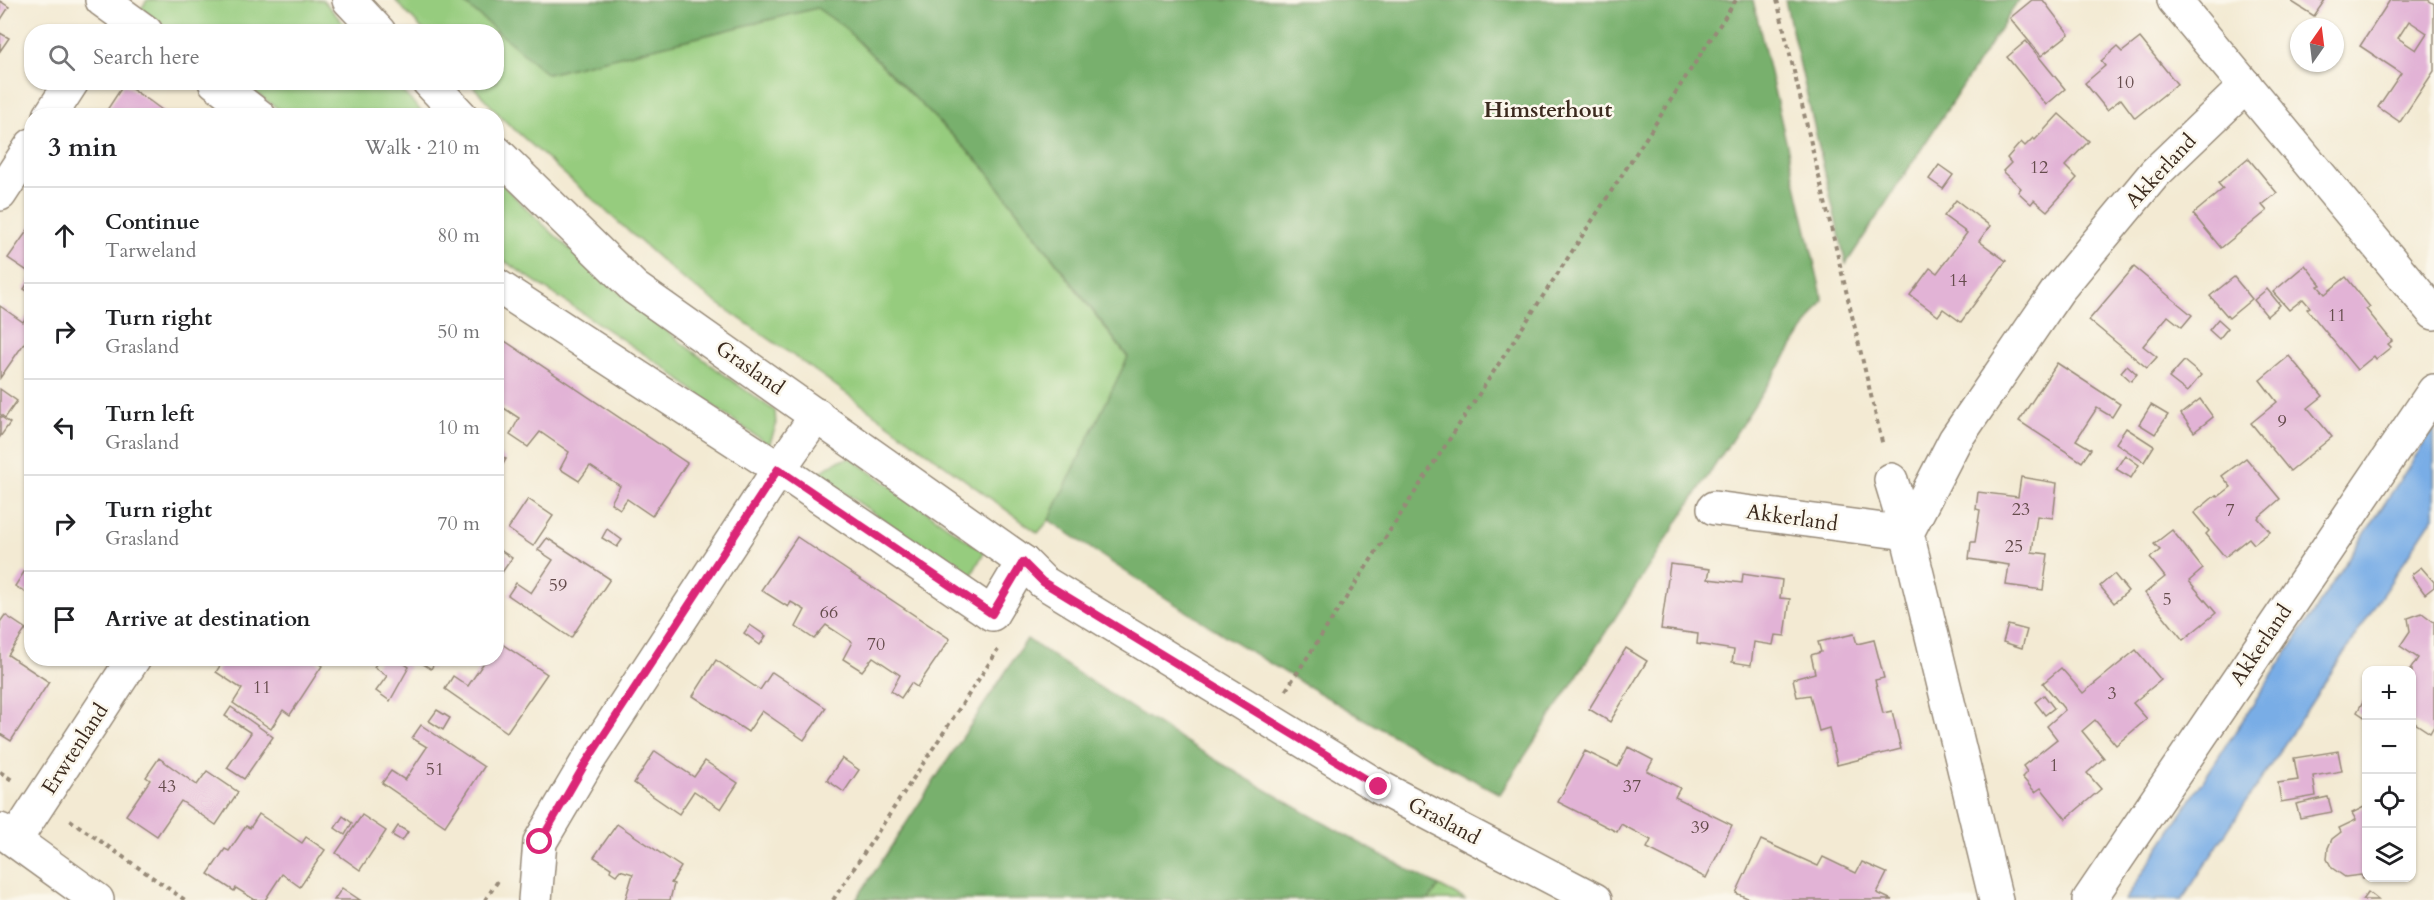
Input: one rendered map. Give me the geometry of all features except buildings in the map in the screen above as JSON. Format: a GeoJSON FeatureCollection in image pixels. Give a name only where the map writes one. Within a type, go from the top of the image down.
{"type":"FeatureCollection","features":[{"type":"Feature","properties":{"kind":"street"},"geometry":{"type":"LineString","coordinates":[[350,0],[372,24]]}},
{"type":"Feature","properties":{"kind":"street"},"geometry":{"type":"LineString","coordinates":[[2174,0],[2434,313]]}},
{"type":"Feature","properties":{"kind":"street"},"geometry":{"type":"LineString","coordinates":[[112,10],[134,24]]}},
{"type":"Feature","properties":{"kind":"street","name":"Akkerland"},"geometry":{"type":"LineString","coordinates":[[1714,507],[1907,533],[1955,440],[2058,290],[2155,173],[2246,86]]}},
{"type":"Feature","properties":{"kind":"street"},"geometry":{"type":"LineString","coordinates":[[55,108],[67,90]]}},
{"type":"Feature","properties":{"kind":"street"},"geometry":{"type":"LineString","coordinates":[[225,90],[249,108]]}},
{"type":"Feature","properties":{"kind":"street"},"geometry":{"type":"LineString","coordinates":[[436,90],[453,108]]}},
{"type":"Feature","properties":{"kind":"street"},"geometry":{"type":"LineString","coordinates":[[0,194],[24,157]]}},
{"type":"Feature","properties":{"kind":"street","name":"Grasland"},"geometry":{"type":"LineString","coordinates":[[504,160],[634,288],[1023,562],[1043,582],[1379,787],[1594,900]]}},
{"type":"Feature","properties":{"kind":"street"},"geometry":{"type":"LineString","coordinates":[[504,290],[778,469],[992,614],[1023,562]]}},
{"type":"Feature","properties":{"kind":"street","name":"Akkerland"},"geometry":{"type":"LineString","coordinates":[[2089,900],[2434,391]]}},
{"type":"Feature","properties":{"kind":"street"},"geometry":{"type":"LineString","coordinates":[[535,900],[540,842],[585,764],[778,469],[816,415]]}},
{"type":"Feature","properties":{"kind":"street"},"geometry":{"type":"LineString","coordinates":[[1891,480],[1907,533],[1996,900]]}},
{"type":"Feature","properties":{"kind":"street","name":"Erwtenland"},"geometry":{"type":"LineString","coordinates":[[8,835],[41,800],[129,666]]}},
{"type":"Feature","properties":{"kind":"street"},"geometry":{"type":"LineString","coordinates":[[8,835],[97,900]]}},
{"type":"Feature","properties":{"kind":"path"},"geometry":{"type":"LineString","coordinates":[[1267,718],[1736,0]]}},
{"type":"Feature","properties":{"kind":"path"},"geometry":{"type":"LineString","coordinates":[[1777,0],[1891,480]]}},
{"type":"Feature","properties":{"kind":"path"},"geometry":{"type":"LineString","coordinates":[[833,900],[1003,641]]}},
{"type":"Feature","properties":{"kind":"path"},"geometry":{"type":"LineString","coordinates":[[0,772],[185,900]]}},
{"type":"Feature","properties":{"kind":"green space"},"geometry":{"type":"Polygon","coordinates":[[[147,0],[323,0],[344,24],[162,24],[141,9],[147,0]]]}},
{"type":"Feature","properties":{"kind":"green space"},"geometry":{"type":"Polygon","coordinates":[[[395,0],[461,0],[489,24],[417,24],[395,0]]]}},
{"type":"Feature","properties":{"kind":"green space"},"geometry":{"type":"Polygon","coordinates":[[[461,0],[1753,0],[1823,300],[1500,794],[1384,731],[1270,664],[1049,520],[1128,357],[983,166],[844,27],[817,8],[547,74],[504,37],[504,24],[489,24],[461,0]]]}},
{"type":"Feature","properties":{"kind":"green space"},"geometry":{"type":"Polygon","coordinates":[[[1785,0],[2019,0],[1846,264],[1785,0]]]}},
{"type":"Feature","properties":{"kind":"green space"},"geometry":{"type":"Polygon","coordinates":[[[817,8],[844,27],[983,166],[1128,358],[1049,520],[1038,533],[821,375],[680,277],[506,122],[504,108],[493,108],[476,90],[504,90],[504,37],[548,74],[817,8]]]}},
{"type":"Feature","properties":{"kind":"green space"},"geometry":{"type":"Polygon","coordinates":[[[252,90],[401,90],[418,108],[277,108],[252,90]]]}},
{"type":"Feature","properties":{"kind":"green space"},"geometry":{"type":"Polygon","coordinates":[[[504,186],[561,241],[630,301],[702,358],[775,411],[776,426],[769,445],[710,404],[668,370],[504,261],[504,186]]]}},
{"type":"Feature","properties":{"kind":"green space"},"geometry":{"type":"Polygon","coordinates":[[[851,458],[984,552],[969,580],[818,474],[837,461],[851,458]]]}},
{"type":"Feature","properties":{"kind":"green space"},"geometry":{"type":"Polygon","coordinates":[[[1027,639],[1127,705],[1229,768],[1439,886],[1429,900],[856,900],[1027,639]]]}},
{"type":"Feature","properties":{"kind":"green space"},"geometry":{"type":"Polygon","coordinates":[[[1439,886],[1466,900],[1429,900],[1439,886]]]}},
{"type":"Feature","properties":{"kind":"water"},"geometry":{"type":"Polygon","coordinates":[[[2434,428],[2434,516],[2182,900],[2125,900],[2434,428]]]}},
{"type":"Feature","properties":{"kind":"district","name":"Himsterhout"},"geometry":{"type":"Point","coordinates":[1548,110]}},
{"type":"Feature","properties":{"kind":"route"},"geometry":{"type":"LineString","coordinates":[[540,842],[585,764],[778,469],[992,614],[1023,562],[1043,582],[1379,787]]}}]}
